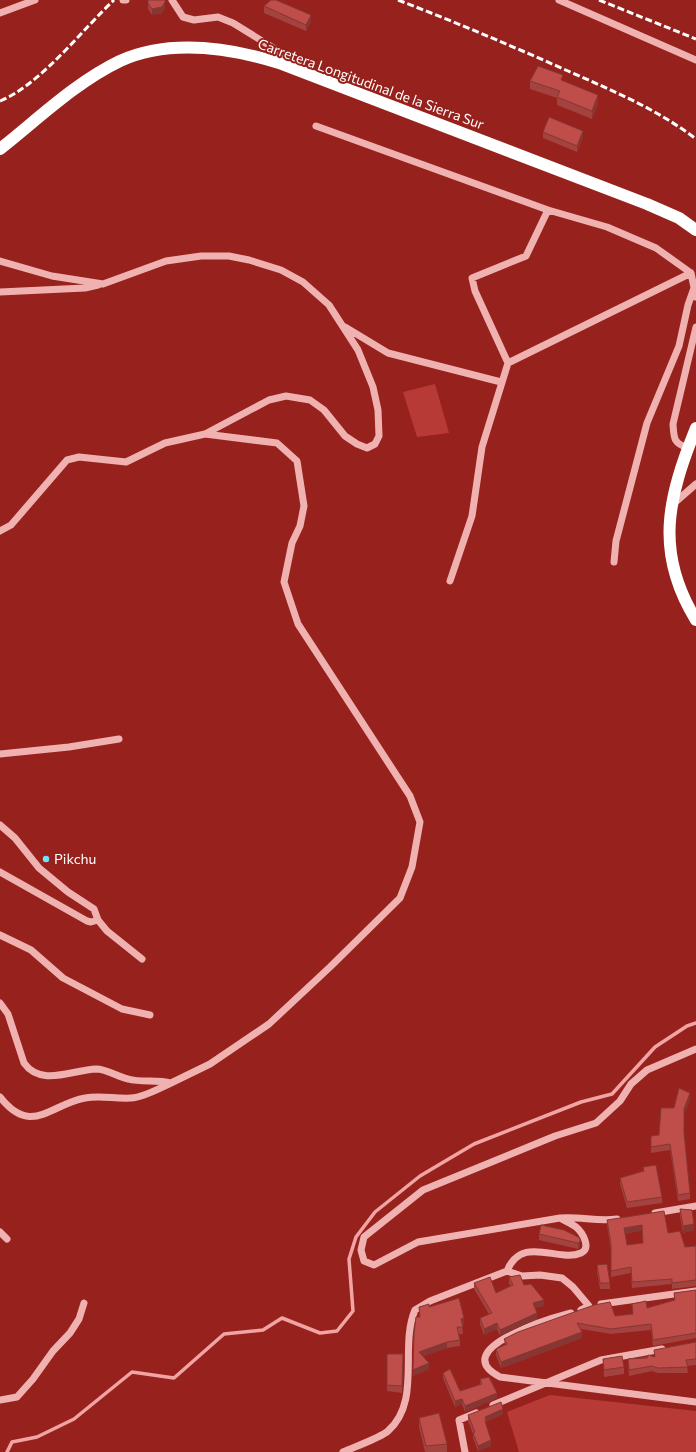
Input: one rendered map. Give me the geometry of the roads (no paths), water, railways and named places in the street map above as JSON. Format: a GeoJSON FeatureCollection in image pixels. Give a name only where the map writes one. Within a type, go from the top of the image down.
{"type":"FeatureCollection","features":[{"type":"Feature","properties":{"kind":"highway","name":"Carretera Longitudinal de la Sierra Sur"},"geometry":{"type":"LineString","coordinates":[[0,149],[88,79],[121,60],[150,52],[202,48],[253,55],[292,68],[647,204],[679,218],[696,230]]}},
{"type":"Feature","properties":{"kind":"highway"},"geometry":{"type":"LineString","coordinates":[[696,428],[676,482],[670,506],[670,538],[675,575],[683,597],[696,620]]}},
{"type":"Feature","properties":{"kind":"street"},"geometry":{"type":"LineString","coordinates":[[0,13],[35,0]]}},
{"type":"Feature","properties":{"kind":"street"},"geometry":{"type":"LineString","coordinates":[[172,0],[183,17],[194,20],[218,17],[233,23],[276,48],[292,68]]}},
{"type":"Feature","properties":{"kind":"street"},"geometry":{"type":"LineString","coordinates":[[559,0],[696,60]]}},
{"type":"Feature","properties":{"kind":"street"},"geometry":{"type":"LineString","coordinates":[[316,126],[548,210],[607,228],[656,248],[691,273],[696,297]]}},
{"type":"Feature","properties":{"kind":"street"},"geometry":{"type":"LineString","coordinates":[[508,363],[475,291],[472,278],[526,256],[548,210]]}},
{"type":"Feature","properties":{"kind":"street"},"geometry":{"type":"LineString","coordinates":[[0,292],[85,288],[102,284],[166,261],[201,256],[229,256],[249,260],[281,270],[302,282],[329,305],[358,350],[373,387],[378,417],[379,436],[375,444],[367,448],[357,444],[345,436],[324,410],[310,400],[286,396],[269,400],[206,434],[166,442],[126,462],[79,457],[67,460],[15,520],[0,531]]}},
{"type":"Feature","properties":{"kind":"street"},"geometry":{"type":"LineString","coordinates":[[0,261],[52,276],[102,284]]}},
{"type":"Feature","properties":{"kind":"street"},"geometry":{"type":"LineString","coordinates":[[450,582],[472,516],[482,448],[508,363],[691,273]]}},
{"type":"Feature","properties":{"kind":"street"},"geometry":{"type":"LineString","coordinates":[[614,562],[616,540],[647,423],[679,346],[694,288]]}},
{"type":"Feature","properties":{"kind":"street"},"geometry":{"type":"LineString","coordinates":[[341,325],[388,353],[501,382]]}},
{"type":"Feature","properties":{"kind":"street"},"geometry":{"type":"LineString","coordinates":[[688,448],[678,445],[674,438],[673,424],[696,327]]}},
{"type":"Feature","properties":{"kind":"street"},"geometry":{"type":"LineString","coordinates":[[0,1097],[10,1110],[16,1113],[38,1116],[82,1098],[131,1098],[171,1083],[210,1064],[269,1024],[330,967],[400,898],[412,866],[420,822],[410,796],[298,624],[284,582],[292,543],[300,526],[304,506],[297,460],[277,443],[206,434]]}},
{"type":"Feature","properties":{"kind":"street"},"geometry":{"type":"LineString","coordinates":[[670,506],[696,484]]}},
{"type":"Feature","properties":{"kind":"street"},"geometry":{"type":"LineString","coordinates":[[0,754],[69,747],[119,739]]}},
{"type":"Feature","properties":{"kind":"street"},"geometry":{"type":"LineString","coordinates":[[0,825],[15,838],[39,868],[68,892],[94,908],[98,920],[107,931],[142,959]]}},
{"type":"Feature","properties":{"kind":"street"},"geometry":{"type":"LineString","coordinates":[[0,872],[87,921],[91,922],[98,920]]}},
{"type":"Feature","properties":{"kind":"street"},"geometry":{"type":"LineString","coordinates":[[0,935],[31,950],[63,978],[122,1009],[150,1015]]}},
{"type":"Feature","properties":{"kind":"street"},"geometry":{"type":"LineString","coordinates":[[0,1003],[8,1014],[24,1063],[28,1068],[36,1073],[45,1076],[58,1076],[96,1069],[131,1080],[158,1080],[171,1083]]}},
{"type":"Feature","properties":{"kind":"street"},"geometry":{"type":"LineString","coordinates":[[622,1218],[608,1221],[574,1216],[418,1242],[374,1265],[364,1261],[361,1250],[364,1237],[423,1190],[555,1136],[596,1123],[620,1101],[631,1084],[647,1070],[696,1049]]}},
{"type":"Feature","properties":{"kind":"street"},"geometry":{"type":"LineString","coordinates":[[644,1215],[696,1206]]}},
{"type":"Feature","properties":{"kind":"street"},"geometry":{"type":"LineString","coordinates":[[507,1271],[513,1260],[526,1253],[539,1250],[567,1255],[584,1251],[586,1244],[578,1228],[560,1218]]}},
{"type":"Feature","properties":{"kind":"street"},"geometry":{"type":"LineString","coordinates":[[0,1232],[7,1239]]}},
{"type":"Feature","properties":{"kind":"street"},"geometry":{"type":"LineString","coordinates":[[343,1452],[388,1431],[400,1415],[406,1399],[411,1326],[415,1310],[430,1301],[507,1271],[522,1276],[548,1276],[562,1278],[573,1287],[589,1306]]}},
{"type":"Feature","properties":{"kind":"street"},"geometry":{"type":"LineString","coordinates":[[696,1291],[589,1306],[579,1311],[551,1318],[506,1337],[490,1348],[486,1355],[486,1366],[500,1377],[696,1402]]}},
{"type":"Feature","properties":{"kind":"street"},"geometry":{"type":"LineString","coordinates":[[0,1400],[17,1397],[33,1379],[53,1351],[73,1328],[79,1319],[84,1303]]}},
{"type":"Feature","properties":{"kind":"street"},"geometry":{"type":"LineString","coordinates":[[464,1452],[459,1422],[460,1419],[601,1360],[673,1346]]}},
{"type":"Feature","properties":{"kind":"waterway"},"geometry":{"type":"LineString","coordinates":[[7,1452],[12,1442],[37,1437],[74,1419],[132,1372],[174,1378],[224,1334],[263,1330],[282,1318],[320,1333],[337,1331],[353,1311],[349,1259],[356,1237],[375,1212],[420,1176],[474,1144],[581,1102],[612,1094],[655,1047],[687,1026],[696,1023]]}},
{"type":"Feature","properties":{"kind":"railway"},"geometry":{"type":"LineString","coordinates":[[0,101],[30,83],[45,70],[114,0]]}},
{"type":"Feature","properties":{"kind":"railway"},"geometry":{"type":"LineString","coordinates":[[398,0],[505,43],[618,93],[666,119],[696,139]]}},
{"type":"Feature","properties":{"kind":"railway"},"geometry":{"type":"LineString","coordinates":[[599,0],[696,39]]}},
{"type":"Feature","properties":{"kind":"place","name":"Pikchu"},"geometry":{"type":"Point","coordinates":[46,859]}}]}
